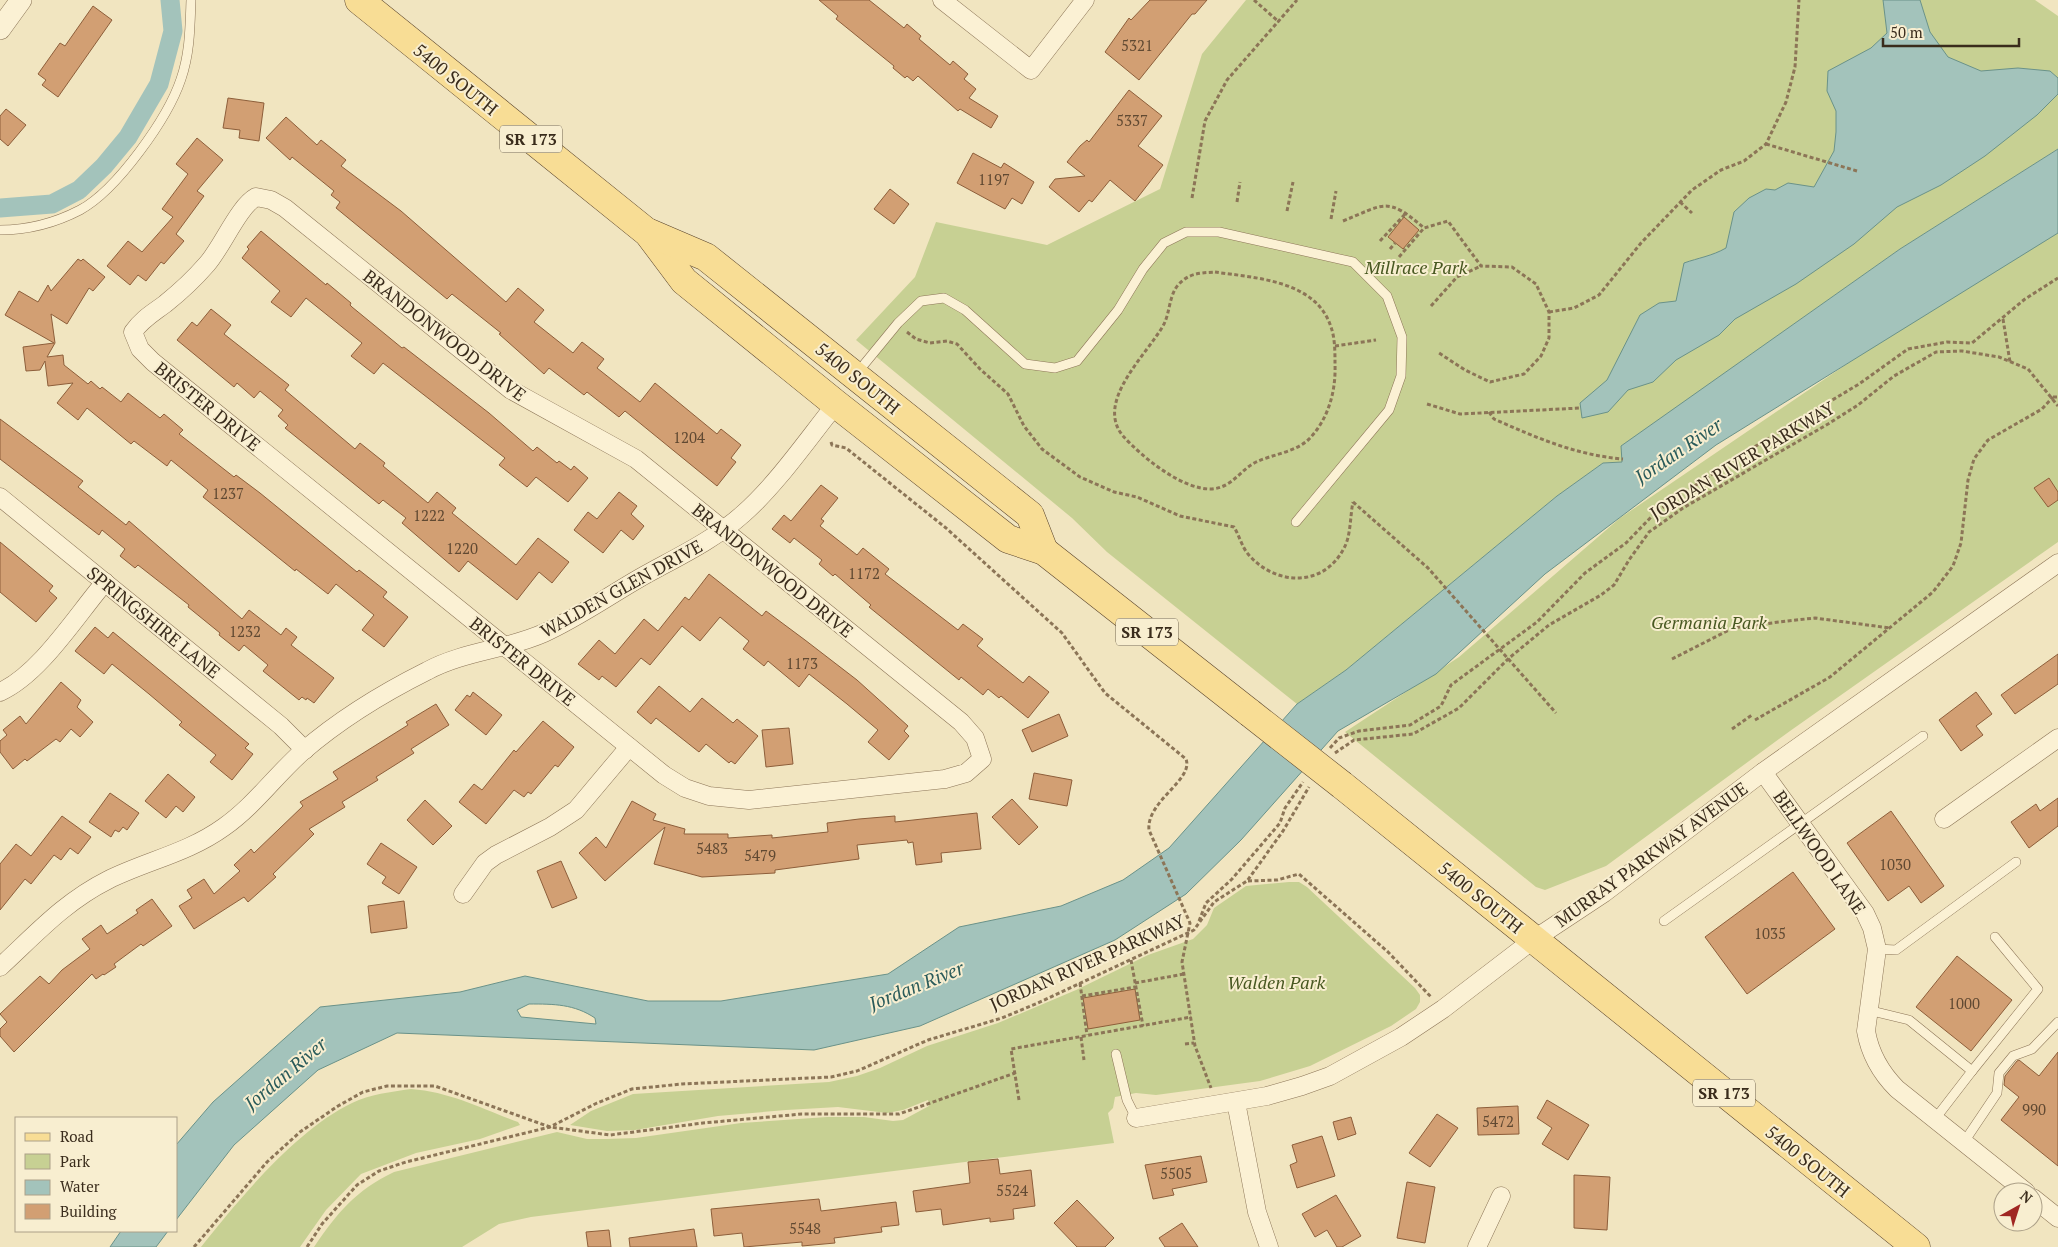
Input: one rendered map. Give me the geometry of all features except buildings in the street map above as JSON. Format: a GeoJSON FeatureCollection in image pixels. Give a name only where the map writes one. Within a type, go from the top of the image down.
{"type":"FeatureCollection","features":[{"type":"Feature","properties":{"kind":"main road","name":"5400 SOUTH"},"geometry":{"type":"LineString","coordinates":[[358,0],[648,233],[684,281],[836,404],[1008,539],[1044,551],[1342,785],[1916,1247]]}},
{"type":"Feature","properties":{"kind":"main road","name":"5400 SOUTH"},"geometry":{"type":"LineString","coordinates":[[648,233],[706,257],[1030,515],[1044,551]]}},
{"type":"Feature","properties":{"kind":"street"},"geometry":{"type":"LineString","coordinates":[[0,29],[21,0]]}},
{"type":"Feature","properties":{"kind":"street"},"geometry":{"type":"LineString","coordinates":[[942,0],[1031,70],[1085,0]]}},
{"type":"Feature","properties":{"kind":"street","name":"BRANDONWOOD DRIVE"},"geometry":{"type":"LineString","coordinates":[[133,332],[144,319],[175,296],[206,266],[250,200],[256,197],[264,198],[285,208],[511,390],[629,454],[961,722],[975,738],[982,759]]}},
{"type":"Feature","properties":{"kind":"street","name":"BRISTER DRIVE"},"geometry":{"type":"LineString","coordinates":[[133,332],[140,348],[153,362],[629,747],[664,775],[685,788],[708,796],[742,800],[945,779],[966,773],[982,759]]}},
{"type":"Feature","properties":{"kind":"street","name":"WALDEN GLEN DRIVE"},"geometry":{"type":"LineString","coordinates":[[0,967],[51,917],[91,889],[129,871],[188,848],[224,827],[242,813],[305,750],[351,716],[430,669],[458,658],[504,646],[546,632],[723,530],[760,497],[836,404]]}},
{"type":"Feature","properties":{"kind":"street","name":"SPRINGSHIRE LANE"},"geometry":{"type":"LineString","coordinates":[[0,497],[281,726],[305,750]]}},
{"type":"Feature","properties":{"kind":"street","name":"MURRAY PARKWAY AVENUE"},"geometry":{"type":"LineString","coordinates":[[1136,1118],[1267,1096],[1330,1076],[1401,1038],[1443,1009],[1533,940],[1604,893],[1763,772],[2058,564]]}},
{"type":"Feature","properties":{"kind":"street"},"geometry":{"type":"LineString","coordinates":[[0,692],[18,681],[40,661],[105,582]]}},
{"type":"Feature","properties":{"kind":"street"},"geometry":{"type":"LineString","coordinates":[[1944,819],[2058,738]]}},
{"type":"Feature","properties":{"kind":"street"},"geometry":{"type":"LineString","coordinates":[[463,894],[485,863],[496,855],[550,827],[576,810],[629,747]]}},
{"type":"Feature","properties":{"kind":"street","name":"BELLWOOD LANE"},"geometry":{"type":"LineString","coordinates":[[1763,772],[1865,913],[1872,928],[1877,949],[1866,1031],[1868,1043],[1879,1068],[1897,1089],[2014,1182]]}},
{"type":"Feature","properties":{"kind":"street"},"geometry":{"type":"LineString","coordinates":[[1236,1102],[1257,1212],[1269,1247]]}},
{"type":"Feature","properties":{"kind":"street"},"geometry":{"type":"LineString","coordinates":[[1477,1247],[1501,1196]]}},
{"type":"Feature","properties":{"kind":"street"},"geometry":{"type":"LineString","coordinates":[[2043,1206],[2058,1218]]}},
{"type":"Feature","properties":{"kind":"lane"},"geometry":{"type":"LineString","coordinates":[[0,230],[24,230],[81,209],[109,186],[134,158],[171,102],[181,78],[190,41],[191,0]]}},
{"type":"Feature","properties":{"kind":"lane"},"geometry":{"type":"LineString","coordinates":[[855,375],[921,300],[944,298],[965,310],[1025,364],[1055,368],[1077,360],[1118,310],[1143,269],[1164,243],[1186,232],[1219,232],[1353,262],[1387,296],[1402,338],[1401,376],[1389,410],[1296,522]]}},
{"type":"Feature","properties":{"kind":"lane"},"geometry":{"type":"LineString","coordinates":[[1664,921],[1923,736]]}},
{"type":"Feature","properties":{"kind":"lane"},"geometry":{"type":"LineString","coordinates":[[1877,949],[1896,950],[2016,862]]}},
{"type":"Feature","properties":{"kind":"lane"},"geometry":{"type":"LineString","coordinates":[[1935,1119],[2038,989],[1995,937]]}},
{"type":"Feature","properties":{"kind":"lane"},"geometry":{"type":"LineString","coordinates":[[1868,1010],[1910,1020],[1972,1071]]}},
{"type":"Feature","properties":{"kind":"lane"},"geometry":{"type":"LineString","coordinates":[[1964,1142],[1997,1093],[1999,1073],[2013,1056],[2032,1049],[2058,1022]]}},
{"type":"Feature","properties":{"kind":"lane"},"geometry":{"type":"LineString","coordinates":[[1116,1054],[1127,1100],[1136,1118]]}},
{"type":"Feature","properties":{"kind":"path"},"geometry":{"type":"LineString","coordinates":[[1254,0],[1279,22]]}},
{"type":"Feature","properties":{"kind":"path"},"geometry":{"type":"LineString","coordinates":[[1192,198],[1205,121],[1227,80],[1297,0]]}},
{"type":"Feature","properties":{"kind":"path"},"geometry":{"type":"LineString","coordinates":[[1549,312],[1574,308],[1599,296],[1641,243],[1692,190],[1721,170],[1744,161],[1766,144],[1786,102],[1795,67],[1798,0]]}},
{"type":"Feature","properties":{"kind":"path"},"geometry":{"type":"LineString","coordinates":[[1766,144],[1857,171]]}},
{"type":"Feature","properties":{"kind":"path"},"geometry":{"type":"LineString","coordinates":[[1237,202],[1240,182]]}},
{"type":"Feature","properties":{"kind":"path"},"geometry":{"type":"LineString","coordinates":[[1287,211],[1294,182]]}},
{"type":"Feature","properties":{"kind":"path"},"geometry":{"type":"LineString","coordinates":[[1331,219],[1336,191]]}},
{"type":"Feature","properties":{"kind":"path"},"geometry":{"type":"LineString","coordinates":[[1680,202],[1692,213]]}},
{"type":"Feature","properties":{"kind":"path"},"geometry":{"type":"LineString","coordinates":[[1343,221],[1383,205],[1402,209],[1424,228]]}},
{"type":"Feature","properties":{"kind":"path"},"geometry":{"type":"LineString","coordinates":[[1380,241],[1406,213]]}},
{"type":"Feature","properties":{"kind":"path"},"geometry":{"type":"LineString","coordinates":[[1399,257],[1424,228],[1448,221],[1481,266]]}},
{"type":"Feature","properties":{"kind":"path"},"geometry":{"type":"LineString","coordinates":[[1390,249],[1395,243]]}},
{"type":"Feature","properties":{"kind":"path"},"geometry":{"type":"LineString","coordinates":[[1431,306],[1456,276],[1481,266],[1512,267],[1536,284],[1549,312],[1549,338],[1541,356],[1524,374],[1490,382],[1439,353]]}},
{"type":"Feature","properties":{"kind":"path"},"geometry":{"type":"LineString","coordinates":[[1215,272],[1274,280],[1302,292],[1319,306],[1331,326],[1335,346],[1336,376],[1329,410],[1310,438],[1288,451],[1255,462],[1232,483],[1212,489],[1190,486],[1160,468],[1134,448],[1118,430],[1114,407],[1125,379],[1158,337],[1166,320],[1176,286],[1191,274],[1215,272]]}},
{"type":"Feature","properties":{"kind":"path"},"geometry":{"type":"LineString","coordinates":[[1328,750],[1339,738],[1359,731],[1410,725],[1440,706],[1451,685],[1537,622],[1586,573],[1626,543],[1656,512],[1736,458],[1859,384],[1908,349],[1947,342],[1972,343],[2025,299],[2058,278]]}},
{"type":"Feature","properties":{"kind":"path"},"geometry":{"type":"LineString","coordinates":[[2002,318],[2010,362]]}},
{"type":"Feature","properties":{"kind":"path"},"geometry":{"type":"LineString","coordinates":[[898,324],[916,339],[930,343],[947,342],[957,344],[980,369],[1008,394],[1024,426],[1042,449],[1080,477],[1114,492],[1137,497],[1180,516],[1234,527],[1246,552],[1261,567],[1273,574],[1294,579],[1314,576],[1335,562],[1345,546],[1352,502],[1428,568],[1556,713]]}},
{"type":"Feature","properties":{"kind":"path"},"geometry":{"type":"LineString","coordinates":[[1335,346],[1376,340]]}},
{"type":"Feature","properties":{"kind":"path","name":"JORDAN RIVER PARKWAY"},"geometry":{"type":"LineString","coordinates":[[1327,758],[1354,740],[1413,734],[1459,708],[1508,659],[1549,625],[1601,595],[1614,585],[1649,532],[1683,508],[1828,424],[1858,405],[1894,376],[1936,352],[1962,351],[1999,357],[2028,369],[2053,397],[2058,406]]}},
{"type":"Feature","properties":{"kind":"path"},"geometry":{"type":"LineString","coordinates":[[1755,720],[1830,677],[1933,592],[1953,566],[1961,543],[1968,480],[1974,459],[1988,440],[2042,408],[2053,397],[2058,397]]}},
{"type":"Feature","properties":{"kind":"path"},"geometry":{"type":"LineString","coordinates":[[1427,404],[1460,414],[1580,408]]}},
{"type":"Feature","properties":{"kind":"path"},"geometry":{"type":"LineString","coordinates":[[1489,412],[1494,419],[1555,445],[1596,456],[1622,459]]}},
{"type":"Feature","properties":{"kind":"path"},"geometry":{"type":"LineString","coordinates":[[831,442],[846,448],[946,528],[1062,633],[1105,693],[1186,759],[1186,771],[1151,812],[1149,830],[1190,922],[1182,955],[1184,974],[1194,1042],[1211,1087]]}},
{"type":"Feature","properties":{"kind":"path"},"geometry":{"type":"LineString","coordinates":[[1672,659],[1733,628],[1815,618],[1890,628]]}},
{"type":"Feature","properties":{"kind":"path"},"geometry":{"type":"LineString","coordinates":[[1732,729],[1752,715]]}},
{"type":"Feature","properties":{"kind":"path"},"geometry":{"type":"LineString","coordinates":[[1197,926],[1206,903],[1232,879],[1280,823],[1285,808],[1306,777]]}},
{"type":"Feature","properties":{"kind":"path","name":"JORDAN RIVER PARKWAY"},"geometry":{"type":"LineString","coordinates":[[307,1247],[343,1199],[356,1185],[379,1172],[454,1149],[550,1127],[597,1103],[632,1089],[647,1086],[831,1077],[857,1070],[928,1040],[1002,1018],[1131,960],[1188,933],[1197,926],[1214,902],[1247,881],[1283,830],[1314,779]]}},
{"type":"Feature","properties":{"kind":"path"},"geometry":{"type":"LineString","coordinates":[[1247,881],[1277,880],[1299,874],[1388,952],[1443,1009]]}},
{"type":"Feature","properties":{"kind":"path"},"geometry":{"type":"LineString","coordinates":[[1131,960],[1143,1026]]}},
{"type":"Feature","properties":{"kind":"path"},"geometry":{"type":"LineString","coordinates":[[1082,996],[1184,974]]}},
{"type":"Feature","properties":{"kind":"path"},"geometry":{"type":"LineString","coordinates":[[1080,983],[1087,1035]]}},
{"type":"Feature","properties":{"kind":"path"},"geometry":{"type":"LineString","coordinates":[[1019,1100],[1011,1049],[1191,1017]]}},
{"type":"Feature","properties":{"kind":"path"},"geometry":{"type":"LineString","coordinates":[[1081,1037],[1084,1060]]}},
{"type":"Feature","properties":{"kind":"path"},"geometry":{"type":"LineString","coordinates":[[1185,1044],[1194,1042]]}},
{"type":"Feature","properties":{"kind":"path"},"geometry":{"type":"LineString","coordinates":[[194,1247],[261,1169],[300,1132],[330,1110],[363,1092],[407,1084],[435,1086],[550,1127],[610,1135],[703,1123],[802,1114],[852,1112],[888,1116],[899,1114],[1015,1073]]}},
{"type":"Feature","properties":{"kind":"green space","name":"Millrace Park"},"geometry":{"type":"Polygon","coordinates":[[[1246,0],[2035,0],[2058,16],[2058,149],[1900,249],[1622,446],[1622,462],[1603,463],[1557,496],[1346,670],[1297,704],[1107,552],[1072,518],[856,340],[915,277],[936,222],[1047,245],[1160,189],[1202,54],[1246,0]]]}},
{"type":"Feature","properties":{"kind":"green space","name":"Germania Park"},"geometry":{"type":"Polygon","coordinates":[[[2058,229],[2058,542],[1790,731],[1606,866],[1545,890],[1536,887],[1345,732],[1459,657],[1620,518],[1966,283],[2058,229]]]}},
{"type":"Feature","properties":{"kind":"green space","name":"Walden Park"},"geometry":{"type":"Polygon","coordinates":[[[1299,882],[1307,887],[1415,988],[1420,995],[1420,1002],[1416,1009],[1391,1026],[1310,1066],[1260,1081],[1156,1095],[1136,1093],[1115,1097],[1113,1108],[1108,1113],[1114,1143],[531,1217],[499,1224],[462,1247],[314,1247],[331,1223],[348,1204],[369,1187],[394,1172],[557,1132],[587,1139],[636,1138],[741,1123],[827,1117],[903,1120],[929,1106],[928,1100],[903,1110],[887,1113],[838,1107],[718,1116],[635,1130],[607,1131],[570,1125],[591,1111],[633,1094],[829,1082],[857,1076],[880,1068],[927,1046],[998,1023],[1076,990],[1148,955],[1193,939],[1207,925],[1214,908],[1246,886],[1299,882]]]}},
{"type":"Feature","properties":{"kind":"green space"},"geometry":{"type":"Polygon","coordinates":[[[411,1089],[453,1097],[518,1122],[520,1125],[480,1139],[416,1153],[361,1174],[326,1210],[300,1247],[201,1247],[251,1187],[310,1130],[331,1115],[366,1097],[411,1089]]]}},
{"type":"Feature","properties":{"kind":"water"},"geometry":{"type":"Polygon","coordinates":[[[1883,0],[1920,0],[1930,32],[1948,57],[1981,71],[2018,68],[2050,71],[2058,78],[2058,94],[2037,115],[1985,156],[1941,185],[1897,207],[1854,244],[1796,284],[1735,319],[1719,335],[1676,360],[1653,382],[1628,390],[1608,412],[1582,418],[1580,403],[1607,380],[1640,315],[1659,303],[1676,301],[1684,263],[1726,248],[1734,212],[1749,198],[1766,189],[1775,190],[1788,183],[1814,187],[1834,151],[1836,111],[1827,91],[1828,71],[1871,48],[1887,33],[1883,0]]]}},
{"type":"Feature","properties":{"kind":"water","name":"Jordan River"},"geometry":{"type":"Polygon","coordinates":[[[2058,149],[2058,233],[1716,445],[1545,574],[1436,674],[1338,731],[1241,840],[1186,894],[1115,940],[920,1026],[814,1050],[397,1033],[318,1070],[234,1145],[178,1217],[178,1143],[213,1102],[320,1007],[460,992],[525,976],[648,1001],[721,1001],[888,974],[959,927],[1061,906],[1123,880],[1169,848],[1297,704],[1346,670],[1557,496],[1603,463],[1622,462],[1621,446],[1900,249],[2058,149]],[[529,1004],[517,1010],[521,1017],[596,1024],[595,1018],[587,1013],[571,1007],[529,1004]]]}},
{"type":"Feature","properties":{"kind":"water"},"geometry":{"type":"Polygon","coordinates":[[[120,1232],[167,1232],[156,1247],[110,1247],[120,1232]]]}},
{"type":"Feature","properties":{"kind":"waterway"},"geometry":{"type":"LineString","coordinates":[[0,208],[52,204],[79,190],[104,166],[128,137],[159,84],[173,31],[170,0]]}}]}
